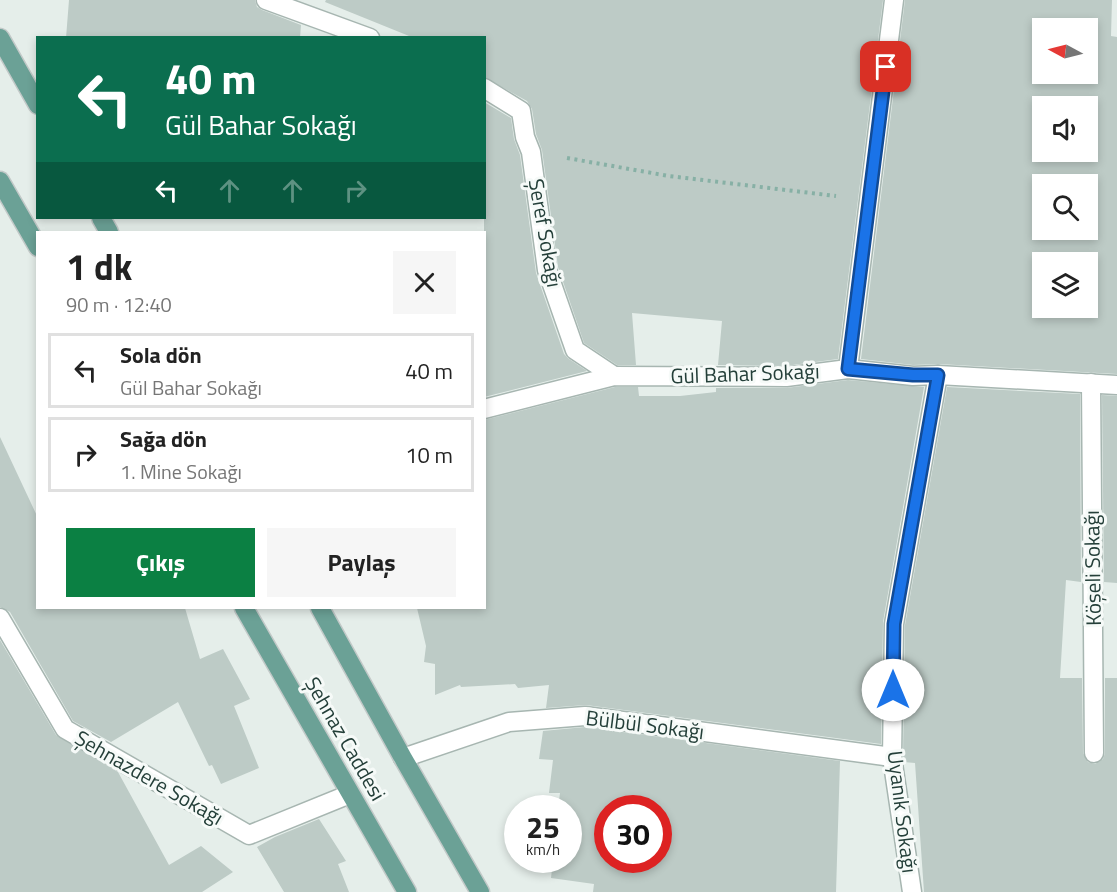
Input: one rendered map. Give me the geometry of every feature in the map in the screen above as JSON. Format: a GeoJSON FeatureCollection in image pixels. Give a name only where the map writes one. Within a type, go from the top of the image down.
{"type":"FeatureCollection","features":[{"type":"Feature","properties":{"kind":"main road"},"geometry":{"type":"LineString","coordinates":[[0,38],[36,101]]}},
{"type":"Feature","properties":{"kind":"main road"},"geometry":{"type":"LineString","coordinates":[[0,181],[36,244]]}},
{"type":"Feature","properties":{"kind":"main road","name":"Şehnaz Caddesi"},"geometry":{"type":"LineString","coordinates":[[245,609],[407,892]]}},
{"type":"Feature","properties":{"kind":"main road","name":"Şehnaz Caddesi"},"geometry":{"type":"LineString","coordinates":[[321,609],[480,892]]}},
{"type":"Feature","properties":{"kind":"street"},"geometry":{"type":"LineString","coordinates":[[266,0],[365,36]]}},
{"type":"Feature","properties":{"kind":"street"},"geometry":{"type":"LineString","coordinates":[[848,369],[894,0]]}},
{"type":"Feature","properties":{"kind":"street","name":"Şeref Sokağı"},"geometry":{"type":"LineString","coordinates":[[486,89],[521,111],[525,137],[531,152],[547,270],[575,351],[614,376]]}},
{"type":"Feature","properties":{"kind":"street","name":"Gül Bahar Sokağı"},"geometry":{"type":"LineString","coordinates":[[486,408],[614,376],[786,377],[848,369],[913,375],[1117,385]]}},
{"type":"Feature","properties":{"kind":"street","name":"Uyanık Sokağı"},"geometry":{"type":"LineString","coordinates":[[912,892],[892,757],[894,624],[938,375]]}},
{"type":"Feature","properties":{"kind":"street","name":"Köşeli Sokağı"},"geometry":{"type":"LineString","coordinates":[[1091,383],[1094,753]]}},
{"type":"Feature","properties":{"kind":"street","name":"Şehnazdere Sokağı"},"geometry":{"type":"LineString","coordinates":[[0,618],[65,729],[249,835],[350,794]]}},
{"type":"Feature","properties":{"kind":"street","name":"Bülbül Sokağı"},"geometry":{"type":"LineString","coordinates":[[403,758],[508,722],[585,716],[892,757]]}},
{"type":"Feature","properties":{"kind":"path"},"geometry":{"type":"LineString","coordinates":[[531,152],[669,176],[870,200]]}},
{"type":"Feature","properties":{"kind":"building"},"geometry":{"type":"Polygon","coordinates":[[[69,0],[255,0],[257,7],[262,10],[301,25],[300,36],[66,36],[69,0]]]}},
{"type":"Feature","properties":{"kind":"building"},"geometry":{"type":"Polygon","coordinates":[[[326,0],[883,0],[838,359],[785,366],[718,365],[722,321],[632,313],[636,365],[617,365],[584,343],[558,267],[542,150],[536,134],[532,109],[527,101],[486,78],[486,36],[409,36],[325,2],[326,0]]]}},
{"type":"Feature","properties":{"kind":"building"},"geometry":{"type":"Polygon","coordinates":[[[905,0],[1112,0],[1111,36],[1117,37],[1117,374],[939,364],[913,365],[861,359],[905,0]]]}},
{"type":"Feature","properties":{"kind":"building"},"geometry":{"type":"Polygon","coordinates":[[[486,103],[511,118],[514,139],[520,155],[536,273],[564,354],[587,371],[486,396],[486,231],[484,231],[484,219],[486,219],[486,103]]]}},
{"type":"Feature","properties":{"kind":"building"},"geometry":{"type":"Polygon","coordinates":[[[848,380],[924,387],[883,622],[881,744],[586,705],[546,708],[549,685],[518,688],[515,684],[461,687],[460,685],[435,695],[435,664],[424,662],[426,646],[417,609],[486,609],[486,419],[615,387],[638,387],[639,396],[680,396],[716,392],[716,388],[786,388],[848,380]]]}},
{"type":"Feature","properties":{"kind":"building"},"geometry":{"type":"Polygon","coordinates":[[[947,387],[1080,394],[1081,582],[1066,580],[1060,678],[1082,678],[1083,753],[1088,762],[1095,764],[1103,759],[1105,753],[1105,678],[1117,678],[1117,892],[924,892],[915,763],[904,762],[903,756],[905,625],[947,387]]]}},
{"type":"Feature","properties":{"kind":"building"},"geometry":{"type":"Polygon","coordinates":[[[1102,395],[1117,396],[1117,583],[1104,582],[1102,395]]]}},
{"type":"Feature","properties":{"kind":"building"},"geometry":{"type":"Polygon","coordinates":[[[0,437],[36,514],[36,609],[185,609],[200,659],[223,649],[250,699],[234,706],[259,768],[221,784],[212,765],[209,766],[178,702],[111,742],[73,721],[10,612],[0,607],[0,437]]]}},
{"type":"Feature","properties":{"kind":"building"},"geometry":{"type":"Polygon","coordinates":[[[0,640],[56,735],[118,772],[169,865],[201,846],[233,872],[202,892],[0,892],[0,640]]]}},
{"type":"Feature","properties":{"kind":"building"},"geometry":{"type":"Polygon","coordinates":[[[585,727],[840,761],[836,892],[593,892],[594,884],[551,878],[552,873],[582,873],[582,795],[549,793],[553,760],[539,759],[543,731],[585,727]]]}},
{"type":"Feature","properties":{"kind":"building"},"geometry":{"type":"Polygon","coordinates":[[[319,819],[346,861],[338,864],[349,892],[284,892],[257,847],[319,819]]]}},
{"type":"Feature","properties":{"kind":"route"},"geometry":{"type":"LineString","coordinates":[[886,67],[848,369],[938,375],[894,624],[893,690]]}}]}
